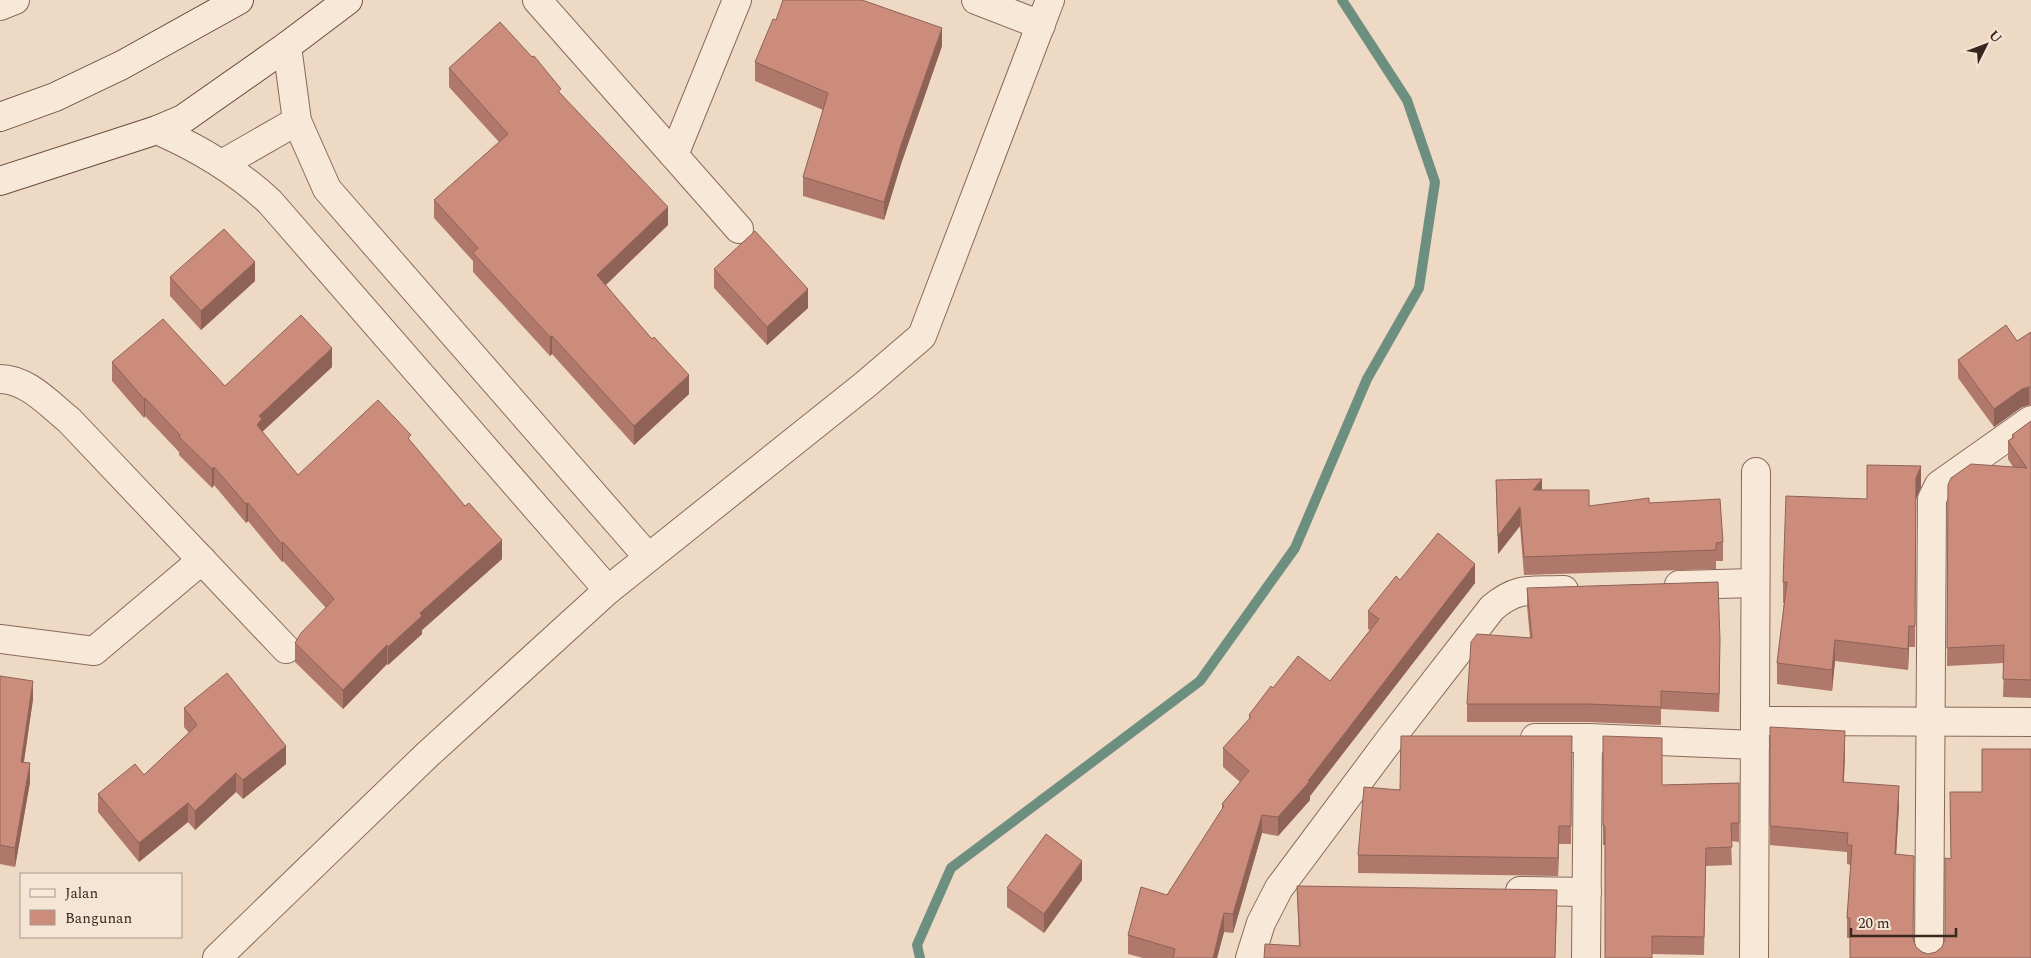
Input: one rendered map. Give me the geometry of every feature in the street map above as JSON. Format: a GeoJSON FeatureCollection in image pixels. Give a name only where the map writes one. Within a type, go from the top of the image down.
{"type":"FeatureCollection","features":[{"type":"Feature","properties":{"kind":"street"},"geometry":{"type":"LineString","coordinates":[[0,6],[16,0]]}},
{"type":"Feature","properties":{"kind":"street"},"geometry":{"type":"LineString","coordinates":[[0,118],[55,96],[122,65],[238,0]]}},
{"type":"Feature","properties":{"kind":"street"},"geometry":{"type":"LineString","coordinates":[[0,181],[157,130],[183,119],[287,46],[348,0]]}},
{"type":"Feature","properties":{"kind":"street"},"geometry":{"type":"LineString","coordinates":[[537,0],[739,229]]}},
{"type":"Feature","properties":{"kind":"street"},"geometry":{"type":"LineString","coordinates":[[674,156],[737,0]]}},
{"type":"Feature","properties":{"kind":"street"},"geometry":{"type":"LineString","coordinates":[[218,958],[427,756],[608,590],[866,384],[922,336],[1046,12],[976,0]]}},
{"type":"Feature","properties":{"kind":"street"},"geometry":{"type":"LineString","coordinates":[[287,46],[297,121],[327,189],[648,557]]}},
{"type":"Feature","properties":{"kind":"street"},"geometry":{"type":"LineString","coordinates":[[222,164],[297,121]]}},
{"type":"Feature","properties":{"kind":"street"},"geometry":{"type":"LineString","coordinates":[[157,130],[192,145],[222,164],[270,202],[608,590]]}},
{"type":"Feature","properties":{"kind":"street"},"geometry":{"type":"LineString","coordinates":[[0,379],[8,379],[32,390],[69,420],[286,649]]}},
{"type":"Feature","properties":{"kind":"street"},"geometry":{"type":"LineString","coordinates":[[1929,958],[1932,499],[1939,485],[2031,420]]}},
{"type":"Feature","properties":{"kind":"street"},"geometry":{"type":"LineString","coordinates":[[1754,958],[1756,472]]}},
{"type":"Feature","properties":{"kind":"street"},"geometry":{"type":"LineString","coordinates":[[0,639],[94,651],[202,560]]}},
{"type":"Feature","properties":{"kind":"street"},"geometry":{"type":"LineString","coordinates":[[1656,586],[1755,583]]}},
{"type":"Feature","properties":{"kind":"street"},"geometry":{"type":"LineString","coordinates":[[1250,958],[1261,923],[1279,888],[1391,738],[1492,608],[1506,597],[1518,592],[1587,589]]}},
{"type":"Feature","properties":{"kind":"street"},"geometry":{"type":"LineString","coordinates":[[1509,738],[1588,738],[1755,733],[1931,721],[2031,722]]}},
{"type":"Feature","properties":{"kind":"street"},"geometry":{"type":"LineString","coordinates":[[1391,738],[1421,738]]}},
{"type":"Feature","properties":{"kind":"street"},"geometry":{"type":"LineString","coordinates":[[1586,958],[1588,738]]}},
{"type":"Feature","properties":{"kind":"street"},"geometry":{"type":"LineString","coordinates":[[1279,888],[1309,889]]}},
{"type":"Feature","properties":{"kind":"street"},"geometry":{"type":"LineString","coordinates":[[1498,891],[1587,892]]}},
{"type":"Feature","properties":{"kind":"building"},"geometry":{"type":"Polygon","coordinates":[[[783,0],[862,0],[942,28],[901,145],[884,202],[803,177],[828,93],[755,62],[773,19],[776,20],[783,0]]]}},
{"type":"Feature","properties":{"kind":"building"},"geometry":{"type":"Polygon","coordinates":[[[500,22],[532,57],[534,56],[561,89],[558,91],[668,207],[597,275],[652,339],[654,337],[689,375],[634,426],[473,253],[478,248],[434,200],[508,134],[449,68],[500,22]]]}},
{"type":"Feature","properties":{"kind":"building"},"geometry":{"type":"Polygon","coordinates":[[[224,229],[255,262],[201,311],[170,277],[224,229]]]}},
{"type":"Feature","properties":{"kind":"building"},"geometry":{"type":"Polygon","coordinates":[[[755,231],[808,289],[767,327],[714,269],[755,231]]]}},
{"type":"Feature","properties":{"kind":"building"},"geometry":{"type":"Polygon","coordinates":[[[301,315],[332,348],[259,416],[262,419],[257,425],[298,475],[378,400],[411,435],[408,438],[465,506],[469,503],[502,540],[420,613],[422,616],[388,647],[387,645],[343,690],[295,643],[301,633],[334,599],[283,542],[282,544],[248,503],[246,504],[214,467],[212,469],[179,437],[180,435],[144,399],[112,362],[163,319],[225,386],[301,315]]]}},
{"type":"Feature","properties":{"kind":"building"},"geometry":{"type":"Polygon","coordinates":[[[2006,325],[2017,341],[2031,332],[2031,387],[2022,389],[1994,409],[1958,360],[2006,325]]]}},
{"type":"Feature","properties":{"kind":"building"},"geometry":{"type":"Polygon","coordinates":[[[2031,421],[2031,680],[2003,679],[2004,645],[1947,648],[1948,485],[1951,478],[1971,464],[2027,468],[2008,441],[2014,437],[2012,435],[2031,421]]]}},
{"type":"Feature","properties":{"kind":"building"},"geometry":{"type":"Polygon","coordinates":[[[1867,465],[1921,466],[1916,478],[1915,626],[1909,626],[1908,649],[1835,640],[1832,670],[1777,663],[1787,582],[1783,582],[1786,496],[1867,499],[1867,465]]]}},
{"type":"Feature","properties":{"kind":"building"},"geometry":{"type":"Polygon","coordinates":[[[1542,479],[1533,490],[1589,490],[1589,506],[1649,498],[1649,503],[1720,499],[1723,542],[1716,543],[1716,550],[1524,557],[1520,507],[1498,536],[1496,480],[1542,479]]]}},
{"type":"Feature","properties":{"kind":"building"},"geometry":{"type":"Polygon","coordinates":[[[1438,533],[1475,564],[1308,781],[1310,781],[1278,817],[1262,815],[1233,914],[1224,913],[1213,958],[1173,958],[1175,949],[1128,935],[1141,887],[1167,895],[1224,806],[1222,804],[1249,771],[1223,748],[1251,717],[1249,715],[1271,686],[1273,688],[1298,656],[1330,681],[1379,619],[1368,611],[1396,576],[1400,580],[1438,533]]]}},
{"type":"Feature","properties":{"kind":"building"},"geometry":{"type":"Polygon","coordinates":[[[1718,582],[1719,694],[1661,691],[1661,707],[1588,704],[1467,704],[1471,642],[1477,634],[1532,638],[1527,588],[1718,582]]]}},
{"type":"Feature","properties":{"kind":"building"},"geometry":{"type":"Polygon","coordinates":[[[227,673],[286,746],[243,780],[236,773],[195,811],[188,803],[139,843],[98,794],[135,764],[144,775],[197,725],[184,708],[227,673]]]}},
{"type":"Feature","properties":{"kind":"building"},"geometry":{"type":"Polygon","coordinates":[[[0,676],[33,681],[21,762],[30,763],[15,848],[0,845],[0,676]]]}},
{"type":"Feature","properties":{"kind":"building"},"geometry":{"type":"Polygon","coordinates":[[[1770,727],[1845,731],[1843,782],[1899,786],[1895,854],[1914,856],[1913,939],[1916,947],[1928,954],[1936,952],[1942,947],[1945,939],[1945,858],[1951,859],[1950,792],[1982,792],[1982,749],[2031,749],[2031,958],[1850,958],[1850,918],[1847,918],[1852,845],[1847,845],[1848,833],[1770,826],[1770,727]]]}},
{"type":"Feature","properties":{"kind":"building"},"geometry":{"type":"Polygon","coordinates":[[[1401,736],[1572,736],[1571,826],[1559,826],[1558,858],[1358,855],[1364,787],[1400,790],[1401,736]]]}},
{"type":"Feature","properties":{"kind":"building"},"geometry":{"type":"Polygon","coordinates":[[[1603,736],[1662,738],[1662,785],[1739,783],[1739,823],[1731,823],[1732,847],[1706,848],[1704,937],[1652,936],[1652,958],[1605,958],[1603,736]]]}},
{"type":"Feature","properties":{"kind":"building"},"geometry":{"type":"Polygon","coordinates":[[[1046,834],[1082,861],[1044,914],[1007,888],[1046,834]]]}},
{"type":"Feature","properties":{"kind":"building"},"geometry":{"type":"Polygon","coordinates":[[[1297,886],[1557,890],[1555,958],[1264,958],[1265,944],[1300,946],[1297,886]]]}},
{"type":"Feature","properties":{"kind":"waterway"},"geometry":{"type":"LineString","coordinates":[[920,958],[917,945],[951,868],[1200,681],[1295,548],[1367,379],[1419,288],[1435,182],[1407,100],[1342,0]]}}]}
